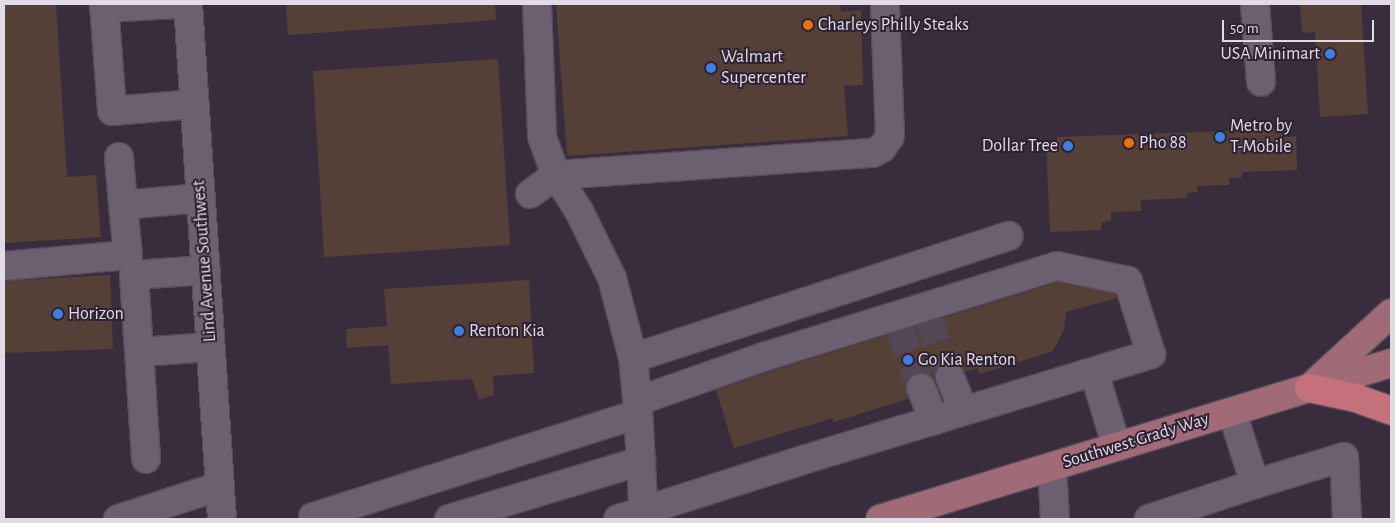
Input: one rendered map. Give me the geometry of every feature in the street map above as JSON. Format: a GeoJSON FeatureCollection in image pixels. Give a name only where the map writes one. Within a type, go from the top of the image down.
{"type":"FeatureCollection","features":[{"type":"Feature","properties":{"kind":"highway"},"geometry":{"type":"LineString","coordinates":[[1309,388],[1356,398],[1391,411]]}},
{"type":"Feature","properties":{"kind":"main road"},"geometry":{"type":"LineString","coordinates":[[1309,388],[1391,313]]}},
{"type":"Feature","properties":{"kind":"main road","name":"Southwest Grady Way"},"geometry":{"type":"LineString","coordinates":[[880,519],[1391,363]]}},
{"type":"Feature","properties":{"kind":"street"},"geometry":{"type":"LineString","coordinates":[[175,4],[104,6],[112,111],[195,104]]}},
{"type":"Feature","properties":{"kind":"street","name":"Lind Avenue Southwest"},"geometry":{"type":"LineString","coordinates":[[188,4],[222,519]]}},
{"type":"Feature","properties":{"kind":"street"},"geometry":{"type":"LineString","coordinates":[[313,519],[313,517],[459,471],[638,408],[763,358],[925,311],[1057,266],[1128,281],[1151,354],[963,410],[635,517],[641,462],[638,408],[633,358],[612,278],[579,211],[556,175],[542,137],[536,4]]}},
{"type":"Feature","properties":{"kind":"street"},"geometry":{"type":"LineString","coordinates":[[530,194],[556,175],[873,153],[882,148],[890,136],[885,4]]}},
{"type":"Feature","properties":{"kind":"street"},"geometry":{"type":"LineString","coordinates":[[1255,4],[1261,82]]}},
{"type":"Feature","properties":{"kind":"street"},"geometry":{"type":"LineString","coordinates":[[4,266],[128,256],[119,156]]}},
{"type":"Feature","properties":{"kind":"street"},"geometry":{"type":"LineString","coordinates":[[123,205],[201,198]]}},
{"type":"Feature","properties":{"kind":"street"},"geometry":{"type":"LineString","coordinates":[[633,358],[1009,236]]}},
{"type":"Feature","properties":{"kind":"street"},"geometry":{"type":"LineString","coordinates":[[146,459],[134,275],[206,270]]}},
{"type":"Feature","properties":{"kind":"street"},"geometry":{"type":"LineString","coordinates":[[869,282],[893,320]]}},
{"type":"Feature","properties":{"kind":"street"},"geometry":{"type":"LineString","coordinates":[[139,352],[211,348]]}},
{"type":"Feature","properties":{"kind":"street"},"geometry":{"type":"LineString","coordinates":[[1094,372],[1117,447]]}},
{"type":"Feature","properties":{"kind":"street"},"geometry":{"type":"LineString","coordinates":[[950,377],[963,410]]}},
{"type":"Feature","properties":{"kind":"street"},"geometry":{"type":"LineString","coordinates":[[921,388],[934,420]]}},
{"type":"Feature","properties":{"kind":"street"},"geometry":{"type":"LineString","coordinates":[[1232,412],[1255,484]]}},
{"type":"Feature","properties":{"kind":"street"},"geometry":{"type":"LineString","coordinates":[[1149,519],[1344,457],[1347,519]]}},
{"type":"Feature","properties":{"kind":"street"},"geometry":{"type":"LineString","coordinates":[[459,471],[459,518],[641,462]]}},
{"type":"Feature","properties":{"kind":"street"},"geometry":{"type":"LineString","coordinates":[[1052,467],[1055,519]]}},
{"type":"Feature","properties":{"kind":"street"},"geometry":{"type":"LineString","coordinates":[[124,518],[220,486]]}},
{"type":"Feature","properties":{"kind":"building"},"geometry":{"type":"Polygon","coordinates":[[[4,4],[56,4],[67,177],[96,175],[101,237],[4,243],[4,4]]]}},
{"type":"Feature","properties":{"kind":"building"},"geometry":{"type":"Polygon","coordinates":[[[286,4],[495,4],[496,20],[288,35],[286,4]]]}},
{"type":"Feature","properties":{"kind":"building","name":"Walmart Supercenter"},"geometry":{"type":"Polygon","coordinates":[[[556,4],[840,4],[841,12],[861,10],[863,85],[844,86],[848,136],[567,156],[556,4]]]}},
{"type":"Feature","properties":{"kind":"building"},"geometry":{"type":"Polygon","coordinates":[[[1300,4],[1361,4],[1368,114],[1320,117],[1315,32],[1302,33],[1300,4]]]}},
{"type":"Feature","properties":{"kind":"building"},"geometry":{"type":"Polygon","coordinates":[[[498,59],[510,245],[324,257],[313,71],[498,59]]]}},
{"type":"Feature","properties":{"kind":"building"},"geometry":{"type":"Polygon","coordinates":[[[1287,129],[1288,137],[1296,136],[1297,170],[1243,172],[1241,178],[1229,178],[1229,185],[1197,186],[1197,192],[1187,193],[1187,198],[1141,200],[1141,211],[1111,212],[1111,221],[1101,222],[1101,230],[1050,232],[1046,143],[1057,143],[1057,137],[1287,129]]]}},
{"type":"Feature","properties":{"kind":"building","name":"Horizon"},"geometry":{"type":"Polygon","coordinates":[[[110,275],[113,349],[4,353],[4,281],[110,275]]]}},
{"type":"Feature","properties":{"kind":"building","name":"Renton Kia"},"geometry":{"type":"Polygon","coordinates":[[[529,280],[534,373],[493,376],[494,395],[479,400],[472,379],[391,384],[388,345],[347,348],[346,329],[387,326],[384,289],[529,280]]]}},
{"type":"Feature","properties":{"kind":"building","name":"Go Kia Renton"},"geometry":{"type":"Polygon","coordinates":[[[1058,282],[1116,294],[1117,298],[1066,312],[1064,329],[1053,351],[980,374],[977,368],[965,372],[959,365],[945,362],[938,368],[935,374],[935,382],[931,376],[924,373],[916,373],[909,378],[906,386],[908,399],[833,422],[833,418],[734,448],[716,390],[768,372],[1058,282]]]}},
{"type":"Feature","properties":{"kind":"tunnel"},"geometry":{"type":"LineString","coordinates":[[927,316],[950,377]]}},
{"type":"Feature","properties":{"kind":"tunnel"},"geometry":{"type":"LineString","coordinates":[[898,325],[921,388]]}},
{"type":"Feature","properties":{"kind":"place","name":"Charleys Philly Steaks"},"geometry":{"type":"Point","coordinates":[808,25]}},
{"type":"Feature","properties":{"kind":"place","name":"USA Minimart"},"geometry":{"type":"Point","coordinates":[1330,54]}},
{"type":"Feature","properties":{"kind":"place","name":"Walmart Supercenter"},"geometry":{"type":"Point","coordinates":[711,68]}},
{"type":"Feature","properties":{"kind":"place","name":"Metro by T-Mobile"},"geometry":{"type":"Point","coordinates":[1220,137]}},
{"type":"Feature","properties":{"kind":"place","name":"Pho 88"},"geometry":{"type":"Point","coordinates":[1129,143]}},
{"type":"Feature","properties":{"kind":"place","name":"Dollar Tree"},"geometry":{"type":"Point","coordinates":[1068,146]}},
{"type":"Feature","properties":{"kind":"place","name":"Horizon"},"geometry":{"type":"Point","coordinates":[58,314]}},
{"type":"Feature","properties":{"kind":"place","name":"Renton Kia"},"geometry":{"type":"Point","coordinates":[459,331]}},
{"type":"Feature","properties":{"kind":"place","name":"Go Kia Renton"},"geometry":{"type":"Point","coordinates":[908,360]}}]}
